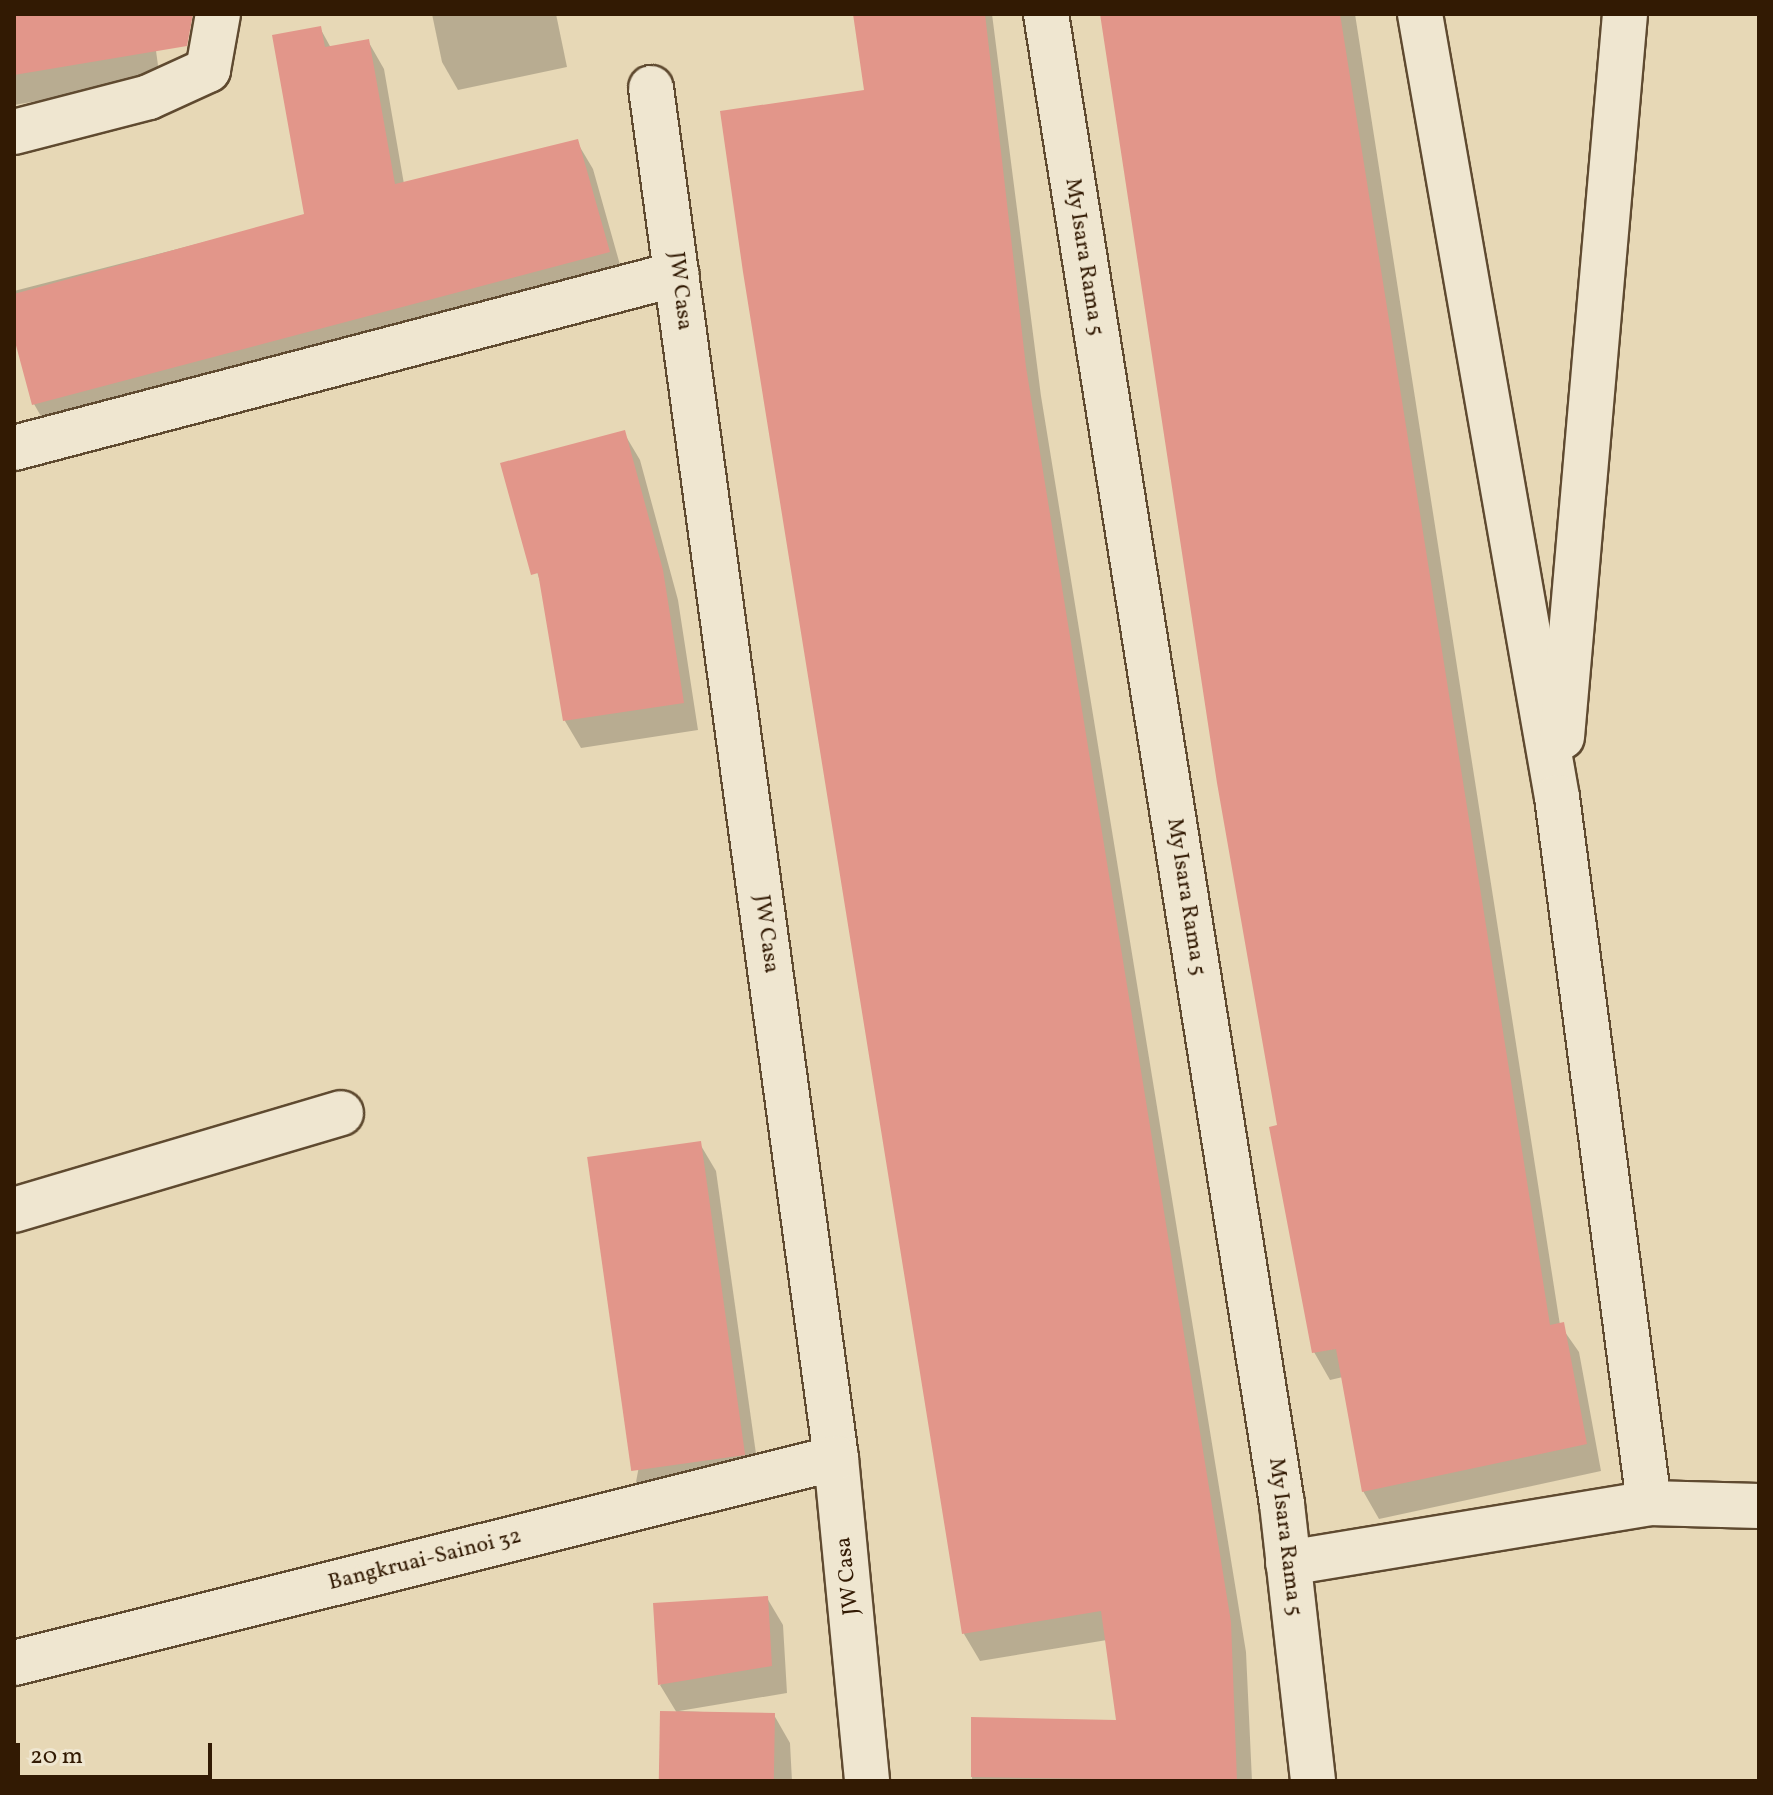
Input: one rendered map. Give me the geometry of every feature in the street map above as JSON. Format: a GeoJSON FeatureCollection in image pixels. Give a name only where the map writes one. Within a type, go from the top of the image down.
{"type":"FeatureCollection","features":[{"type":"Feature","properties":{"kind":"street"},"geometry":{"type":"LineString","coordinates":[[14,132],[149,97],[208,70],[221,30],[218,14]]}},
{"type":"Feature","properties":{"kind":"street","name":"My Isara Rama 5"},"geometry":{"type":"LineString","coordinates":[[1046,14],[1288,1563],[1313,1781]]}},
{"type":"Feature","properties":{"kind":"street"},"geometry":{"type":"LineString","coordinates":[[1420,14],[1557,797],[1649,1503]]}},
{"type":"Feature","properties":{"kind":"street"},"geometry":{"type":"LineString","coordinates":[[1557,797],[1625,14]]}},
{"type":"Feature","properties":{"kind":"street","name":"JW Casa"},"geometry":{"type":"LineString","coordinates":[[651,88],[836,1458],[867,1781]]}},
{"type":"Feature","properties":{"kind":"street"},"geometry":{"type":"LineString","coordinates":[[14,448],[677,274]]}},
{"type":"Feature","properties":{"kind":"street"},"geometry":{"type":"LineString","coordinates":[[14,1210],[341,1113]]}},
{"type":"Feature","properties":{"kind":"street","name":"Bangkruai-Sainoi 32"},"geometry":{"type":"LineString","coordinates":[[14,1663],[836,1458]]}},
{"type":"Feature","properties":{"kind":"street"},"geometry":{"type":"LineString","coordinates":[[1288,1563],[1649,1503],[1759,1506]]}},
{"type":"Feature","properties":{"kind":"building"},"geometry":{"type":"Polygon","coordinates":[[[14,14],[193,14],[187,46],[14,75],[14,14]]]}},
{"type":"Feature","properties":{"kind":"building"},"geometry":{"type":"Polygon","coordinates":[[[853,14],[985,14],[1026,367],[1231,1622],[1237,1781],[971,1777],[971,1717],[1116,1720],[1101,1611],[962,1634],[743,272],[720,111],[864,90],[853,14]]]}},
{"type":"Feature","properties":{"kind":"building"},"geometry":{"type":"Polygon","coordinates":[[[1100,14],[1340,14],[1550,1325],[1564,1322],[1587,1444],[1362,1492],[1336,1349],[1312,1353],[1269,1127],[1277,1125],[1217,783],[1100,14]]]}},
{"type":"Feature","properties":{"kind":"building"},"geometry":{"type":"Polygon","coordinates":[[[321,26],[325,47],[369,39],[395,184],[578,139],[610,252],[32,405],[14,338],[14,294],[304,214],[272,35],[321,26]]]}},
{"type":"Feature","properties":{"kind":"building"},"geometry":{"type":"Polygon","coordinates":[[[625,430],[663,570],[684,703],[563,721],[538,573],[531,575],[500,463],[625,430]]]}},
{"type":"Feature","properties":{"kind":"building"},"geometry":{"type":"Polygon","coordinates":[[[701,1141],[745,1455],[631,1471],[587,1157],[701,1141]]]}},
{"type":"Feature","properties":{"kind":"building"},"geometry":{"type":"Polygon","coordinates":[[[768,1596],[772,1666],[658,1685],[653,1603],[768,1596]]]}},
{"type":"Feature","properties":{"kind":"building"},"geometry":{"type":"Polygon","coordinates":[[[660,1711],[775,1713],[774,1781],[659,1781],[660,1711]]]}}]}
